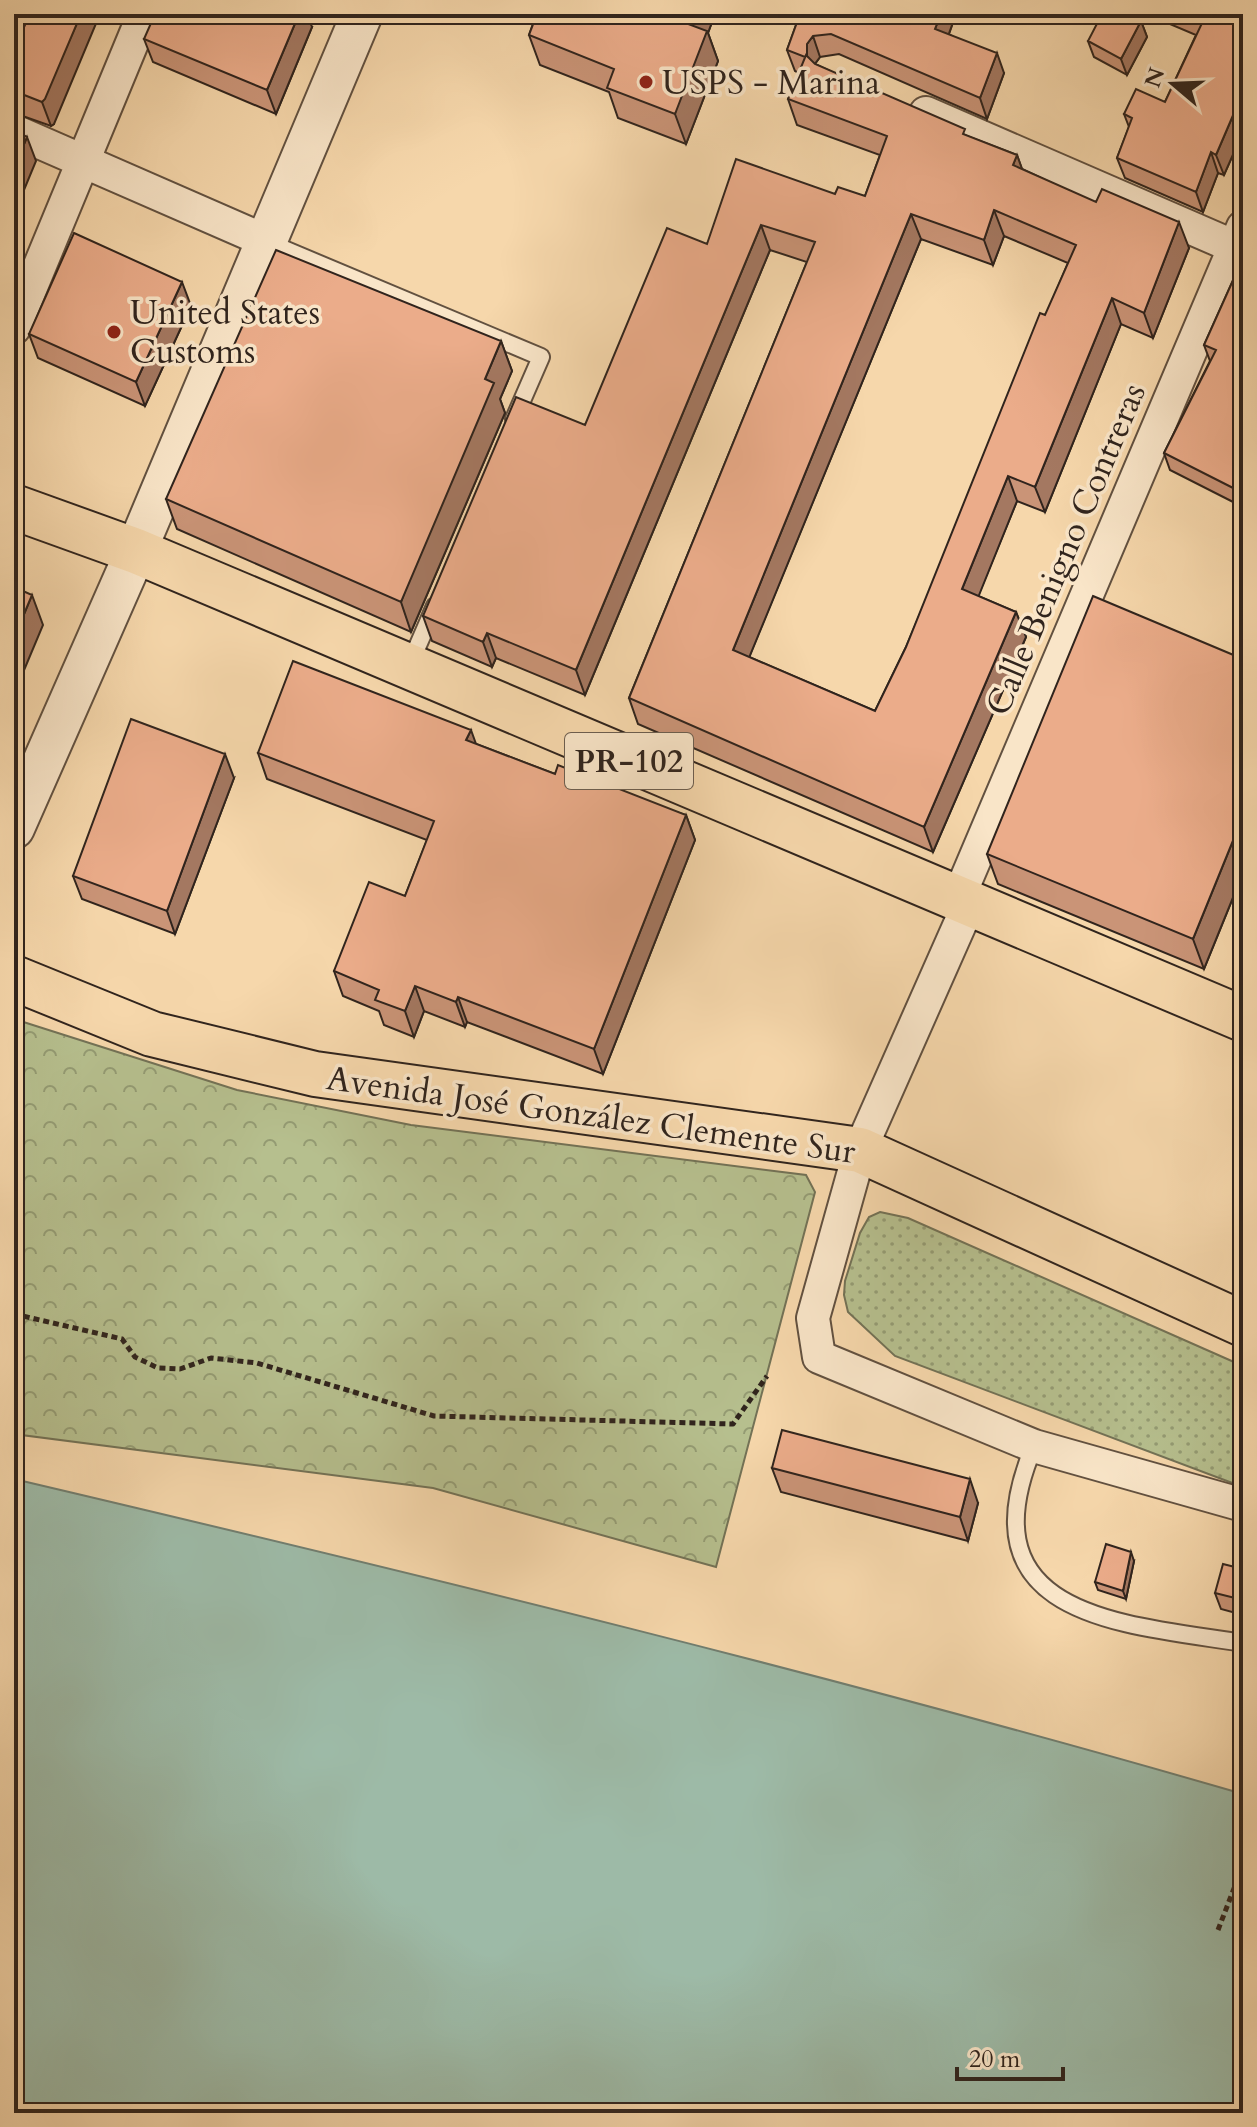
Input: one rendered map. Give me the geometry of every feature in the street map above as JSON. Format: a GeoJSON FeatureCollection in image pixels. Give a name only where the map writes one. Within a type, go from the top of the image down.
{"type":"FeatureCollection","features":[{"type":"Feature","properties":{"kind":"main road","name":"PR-102"},"geometry":{"type":"LineString","coordinates":[[14,507],[136,551],[962,903],[1243,1019]]}},
{"type":"Feature","properties":{"kind":"main road","name":"Avenida José González Clemente Sur"},"geometry":{"type":"LineString","coordinates":[[14,978],[152,1034],[315,1074],[860,1150],[1243,1324]]}},
{"type":"Feature","properties":{"kind":"street"},"geometry":{"type":"LineString","coordinates":[[14,328],[144,14]]}},
{"type":"Feature","properties":{"kind":"street"},"geometry":{"type":"LineString","coordinates":[[14,828],[136,551],[362,14]]}},
{"type":"Feature","properties":{"kind":"street"},"geometry":{"type":"LineString","coordinates":[[904,103],[1239,237]]}},
{"type":"Feature","properties":{"kind":"street"},"geometry":{"type":"LineString","coordinates":[[14,131],[83,164],[266,241]]}},
{"type":"Feature","properties":{"kind":"street","name":"Calle Benigno Contreras"},"geometry":{"type":"LineString","coordinates":[[1034,1446],[819,1357],[813,1318],[860,1150],[1239,237]]}},
{"type":"Feature","properties":{"kind":"street"},"geometry":{"type":"LineString","coordinates":[[1034,1446],[1243,1505]]}},
{"type":"Feature","properties":{"kind":"lane"},"geometry":{"type":"LineString","coordinates":[[266,241],[541,357],[510,429]]}},
{"type":"Feature","properties":{"kind":"lane"},"geometry":{"type":"LineString","coordinates":[[409,667],[443,586]]}},
{"type":"Feature","properties":{"kind":"lane"},"geometry":{"type":"LineString","coordinates":[[1034,1446],[1025,1469],[1016,1531],[1023,1564],[1053,1597],[1115,1622],[1243,1643]]}},
{"type":"Feature","properties":{"kind":"path"},"geometry":{"type":"LineString","coordinates":[[14,1314],[122,1339],[135,1357],[158,1368],[180,1369],[211,1358],[257,1363],[434,1416],[733,1424],[767,1376]]}},
{"type":"Feature","properties":{"kind":"path"},"geometry":{"type":"LineString","coordinates":[[1218,1930],[1243,1865]]}},
{"type":"Feature","properties":{"kind":"green space"},"geometry":{"type":"Polygon","coordinates":[[[14,1019],[237,1090],[411,1125],[806,1175],[815,1192],[716,1567],[433,1488],[14,1434],[14,1019]]]}},
{"type":"Feature","properties":{"kind":"green space"},"geometry":{"type":"Polygon","coordinates":[[[880,1212],[908,1218],[1243,1366],[1243,1487],[895,1356],[848,1312],[844,1295],[845,1281],[860,1233],[869,1217],[880,1212]]]}},
{"type":"Feature","properties":{"kind":"shaded area"},"geometry":{"type":"Polygon","coordinates":[[[14,1479],[630,1629],[937,1709],[1243,1794],[1243,2113],[14,2113],[14,1479]]]}},
{"type":"Feature","properties":{"kind":"building"},"geometry":{"type":"Polygon","coordinates":[[[30,14],[81,14],[42,102],[14,91],[14,49],[30,14]]]}},
{"type":"Feature","properties":{"kind":"building"},"geometry":{"type":"Polygon","coordinates":[[[155,14],[299,14],[267,90],[144,39],[155,14]]]}},
{"type":"Feature","properties":{"kind":"building","name":"USPS - Marina"},"geometry":{"type":"Polygon","coordinates":[[[537,14],[692,14],[688,24],[707,31],[675,114],[607,88],[614,69],[529,35],[537,14]]]}},
{"type":"Feature","properties":{"kind":"building"},"geometry":{"type":"Polygon","coordinates":[[[800,14],[941,14],[935,29],[997,53],[980,98],[831,34],[813,36],[807,44],[805,57],[787,50],[800,14]]]}},
{"type":"Feature","properties":{"kind":"building"},"geometry":{"type":"Polygon","coordinates":[[[1102,14],[1128,14],[1141,21],[1121,59],[1088,41],[1102,14]]]}},
{"type":"Feature","properties":{"kind":"building"},"geometry":{"type":"Polygon","coordinates":[[[1187,14],[1243,14],[1243,92],[1216,155],[1211,152],[1196,192],[1117,158],[1132,118],[1124,114],[1136,89],[1165,102],[1203,21],[1187,14]]]}},
{"type":"Feature","properties":{"kind":"building"},"geometry":{"type":"Polygon","coordinates":[[[806,55],[815,64],[965,129],[963,134],[1017,155],[1013,165],[1096,202],[1102,189],[1179,222],[1144,313],[1112,298],[1035,487],[1008,476],[962,589],[1016,612],[924,827],[629,698],[815,242],[761,225],[576,670],[487,633],[483,642],[423,616],[516,397],[585,425],[667,228],[707,244],[736,159],[835,194],[838,187],[865,196],[887,136],[788,99],[806,55]],[[994,210],[984,240],[911,214],[733,650],[875,711],[906,647],[1040,313],[1045,315],[1076,245],[994,210]]]}},
{"type":"Feature","properties":{"kind":"building"},"geometry":{"type":"Polygon","coordinates":[[[14,130],[27,137],[14,168],[14,130]]]}},
{"type":"Feature","properties":{"kind":"building","name":"United States Customs"},"geometry":{"type":"Polygon","coordinates":[[[74,233],[182,282],[136,382],[29,334],[74,233]]]}},
{"type":"Feature","properties":{"kind":"building"},"geometry":{"type":"Polygon","coordinates":[[[276,250],[501,341],[485,379],[494,383],[401,602],[166,499],[276,250]]]}},
{"type":"Feature","properties":{"kind":"building"},"geometry":{"type":"Polygon","coordinates":[[[1243,258],[1243,493],[1164,453],[1216,350],[1204,345],[1243,258]]]}},
{"type":"Feature","properties":{"kind":"building"},"geometry":{"type":"Polygon","coordinates":[[[14,587],[32,595],[14,638],[14,587]]]}},
{"type":"Feature","properties":{"kind":"building"},"geometry":{"type":"Polygon","coordinates":[[[1093,596],[1243,659],[1243,816],[1193,939],[987,854],[1093,596]]]}},
{"type":"Feature","properties":{"kind":"building"},"geometry":{"type":"Polygon","coordinates":[[[293,661],[471,730],[466,740],[555,774],[558,765],[686,815],[594,1049],[458,997],[456,1002],[415,986],[405,1011],[375,1000],[379,990],[334,971],[369,882],[405,896],[434,821],[258,753],[293,661]]]}},
{"type":"Feature","properties":{"kind":"building"},"geometry":{"type":"Polygon","coordinates":[[[131,719],[225,754],[167,911],[73,876],[131,719]]]}},
{"type":"Feature","properties":{"kind":"building"},"geometry":{"type":"Polygon","coordinates":[[[782,1430],[970,1479],[960,1517],[772,1468],[782,1430]]]}},
{"type":"Feature","properties":{"kind":"building"},"geometry":{"type":"Polygon","coordinates":[[[1106,1544],[1131,1552],[1123,1591],[1095,1582],[1106,1544]]]}},
{"type":"Feature","properties":{"kind":"building"},"geometry":{"type":"Polygon","coordinates":[[[1223,1564],[1243,1569],[1243,1600],[1215,1593],[1223,1564]]]}},
{"type":"Feature","properties":{"kind":"place","name":"USPS - Marina"},"geometry":{"type":"Point","coordinates":[646,82]}},
{"type":"Feature","properties":{"kind":"place","name":"United States Customs"},"geometry":{"type":"Point","coordinates":[114,332]}}]}
